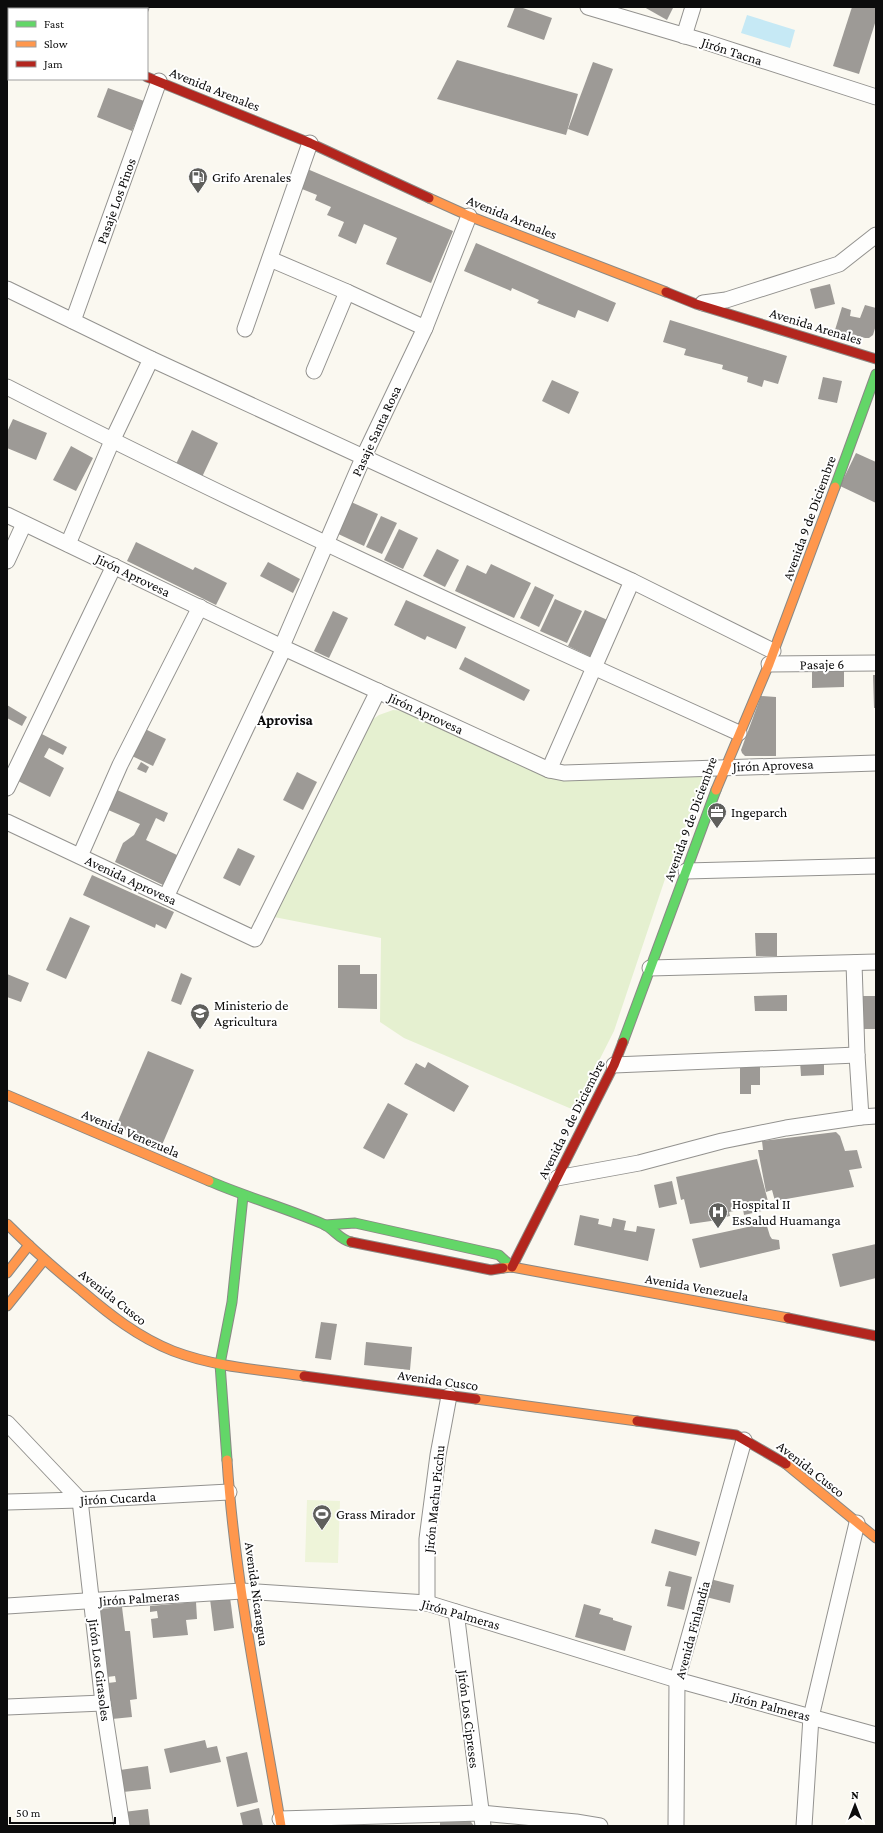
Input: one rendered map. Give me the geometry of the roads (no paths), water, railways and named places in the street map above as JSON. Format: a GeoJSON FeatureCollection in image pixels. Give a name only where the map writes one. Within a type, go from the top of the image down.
{"type":"FeatureCollection","features":[{"type":"Feature","properties":{"kind":"main road","name":"Avenida Arenales"},"geometry":{"type":"LineString","coordinates":[[153,79],[310,143],[469,216],[696,304],[876,359]]}},
{"type":"Feature","properties":{"kind":"main road","name":"Avenida 9 de Diciembre"},"geometry":{"type":"LineString","coordinates":[[512,1267],[614,1065],[724,767],[771,658],[798,589],[876,374]]}},
{"type":"Feature","properties":{"kind":"main road","name":"Avenida Venezuela"},"geometry":{"type":"LineString","coordinates":[[7,1095],[243,1196],[325,1225],[345,1242],[491,1270],[512,1267],[876,1336]]}},
{"type":"Feature","properties":{"kind":"main road"},"geometry":{"type":"LineString","coordinates":[[220,1364],[232,1302],[243,1196]]}},
{"type":"Feature","properties":{"kind":"main road","name":"Avenida Venezuela"},"geometry":{"type":"LineString","coordinates":[[325,1225],[355,1223],[499,1255],[512,1267]]}},
{"type":"Feature","properties":{"kind":"main road","name":"Avenida Cusco"},"geometry":{"type":"LineString","coordinates":[[7,1224],[44,1260],[115,1319],[142,1337],[174,1351],[220,1364],[736,1435],[781,1460],[876,1538]]}},
{"type":"Feature","properties":{"kind":"main road"},"geometry":{"type":"LineString","coordinates":[[7,1273],[29,1245]]}},
{"type":"Feature","properties":{"kind":"main road"},"geometry":{"type":"LineString","coordinates":[[7,1306],[44,1260]]}},
{"type":"Feature","properties":{"kind":"main road","name":"Avenida Nicaragua"},"geometry":{"type":"LineString","coordinates":[[220,1364],[229,1492],[242,1591],[280,1823]]}},
{"type":"Feature","properties":{"kind":"street","name":"Jirón Tacna"},"geometry":{"type":"LineString","coordinates":[[588,7],[876,97]]}},
{"type":"Feature","properties":{"kind":"street"},"geometry":{"type":"LineString","coordinates":[[684,36],[693,7]]}},
{"type":"Feature","properties":{"kind":"street","name":"Pasaje Los Pinos"},"geometry":{"type":"LineString","coordinates":[[73,321],[153,79]]}},
{"type":"Feature","properties":{"kind":"street"},"geometry":{"type":"LineString","coordinates":[[244,329],[310,143]]}},
{"type":"Feature","properties":{"kind":"street","name":"Pasaje Santa Rosa"},"geometry":{"type":"LineString","coordinates":[[166,897],[283,647],[325,543],[363,458],[425,328],[469,216]]}},
{"type":"Feature","properties":{"kind":"street"},"geometry":{"type":"LineString","coordinates":[[696,304],[726,300],[839,264],[876,235]]}},
{"type":"Feature","properties":{"kind":"street"},"geometry":{"type":"LineString","coordinates":[[270,259],[425,328]]}},
{"type":"Feature","properties":{"kind":"street"},"geometry":{"type":"LineString","coordinates":[[7,289],[151,360],[632,581],[771,658]]}},
{"type":"Feature","properties":{"kind":"street"},"geometry":{"type":"LineString","coordinates":[[314,371],[347,292]]}},
{"type":"Feature","properties":{"kind":"street"},"geometry":{"type":"LineString","coordinates":[[68,544],[112,441],[151,360]]}},
{"type":"Feature","properties":{"kind":"street"},"geometry":{"type":"LineString","coordinates":[[7,387],[112,441],[325,543],[739,733]]}},
{"type":"Feature","properties":{"kind":"street","name":"Jirón Aprovesa"},"geometry":{"type":"LineString","coordinates":[[7,515],[283,647],[549,770],[564,773],[876,763]]}},
{"type":"Feature","properties":{"kind":"street"},"geometry":{"type":"LineString","coordinates":[[7,561],[24,524]]}},
{"type":"Feature","properties":{"kind":"street"},"geometry":{"type":"LineString","coordinates":[[7,788],[114,566]]}},
{"type":"Feature","properties":{"kind":"street"},"geometry":{"type":"LineString","coordinates":[[549,770],[632,581]]}},
{"type":"Feature","properties":{"kind":"street"},"geometry":{"type":"LineString","coordinates":[[80,856],[120,765],[200,607]]}},
{"type":"Feature","properties":{"kind":"street","name":"Pasaje 6"},"geometry":{"type":"LineString","coordinates":[[771,658],[876,663]]}},
{"type":"Feature","properties":{"kind":"street","name":"Avenida Aprovesa"},"geometry":{"type":"LineString","coordinates":[[7,822],[255,939],[378,691]]}},
{"type":"Feature","properties":{"kind":"street"},"geometry":{"type":"LineString","coordinates":[[686,871],[876,866]]}},
{"type":"Feature","properties":{"kind":"street"},"geometry":{"type":"LineString","coordinates":[[650,968],[876,962]]}},
{"type":"Feature","properties":{"kind":"street"},"geometry":{"type":"LineString","coordinates":[[557,1178],[639,1162],[722,1141],[869,1116],[857,1055],[854,963]]}},
{"type":"Feature","properties":{"kind":"street"},"geometry":{"type":"LineString","coordinates":[[614,1065],[857,1055]]}},
{"type":"Feature","properties":{"kind":"street","name":"Jirón Machu Picchu"},"geometry":{"type":"LineString","coordinates":[[427,1603],[427,1539],[438,1455],[449,1396]]}},
{"type":"Feature","properties":{"kind":"street"},"geometry":{"type":"LineString","coordinates":[[7,1423],[80,1500]]}},
{"type":"Feature","properties":{"kind":"street","name":"Avenida Finlandia"},"geometry":{"type":"LineString","coordinates":[[676,1826],[678,1680],[744,1440]]}},
{"type":"Feature","properties":{"kind":"street","name":"Jirón Cucarda"},"geometry":{"type":"LineString","coordinates":[[7,1502],[80,1500],[229,1492]]}},
{"type":"Feature","properties":{"kind":"street","name":"Jirón Los Girasoles"},"geometry":{"type":"LineString","coordinates":[[80,1500],[103,1703],[122,1826]]}},
{"type":"Feature","properties":{"kind":"street"},"geometry":{"type":"LineString","coordinates":[[804,1826],[811,1717],[857,1523]]}},
{"type":"Feature","properties":{"kind":"street","name":"Jirón Palmeras"},"geometry":{"type":"LineString","coordinates":[[7,1606],[242,1591],[427,1603],[678,1680],[876,1735]]}},
{"type":"Feature","properties":{"kind":"street","name":"Jirón Los Cipreses"},"geometry":{"type":"LineString","coordinates":[[456,1612],[482,1819]]}},
{"type":"Feature","properties":{"kind":"street"},"geometry":{"type":"LineString","coordinates":[[7,1707],[103,1703]]}},
{"type":"Feature","properties":{"kind":"street"},"geometry":{"type":"LineString","coordinates":[[280,1823],[482,1819],[576,1822],[600,1826]]}},
{"type":"Feature","properties":{"kind":"water"},"geometry":{"type":"Polygon","coordinates":[[[747,15],[795,30],[790,48],[741,33],[747,15]]]}},
{"type":"Feature","properties":{"kind":"place","name":"Grifo Arenales"},"geometry":{"type":"Point","coordinates":[198,194]}},
{"type":"Feature","properties":{"kind":"place","name":"Ingeparch"},"geometry":{"type":"Point","coordinates":[717,829]}},
{"type":"Feature","properties":{"kind":"place","name":"Ministerio de Agricultura"},"geometry":{"type":"Point","coordinates":[200,1030]}},
{"type":"Feature","properties":{"kind":"place","name":"Hospital II EsSalud Huamanga"},"geometry":{"type":"Point","coordinates":[718,1229]}},
{"type":"Feature","properties":{"kind":"place","name":"Grass Mirador"},"geometry":{"type":"Point","coordinates":[322,1531]}},
{"type":"Feature","properties":{"kind":"district","name":"Aprovisa"},"geometry":{"type":"Point","coordinates":[285,720]}}]}
